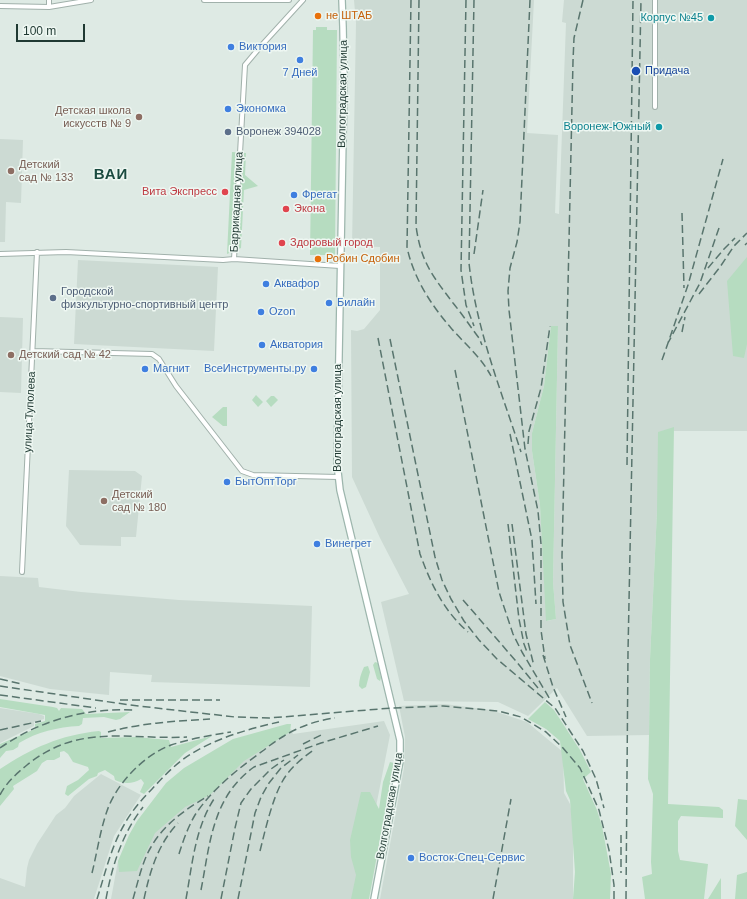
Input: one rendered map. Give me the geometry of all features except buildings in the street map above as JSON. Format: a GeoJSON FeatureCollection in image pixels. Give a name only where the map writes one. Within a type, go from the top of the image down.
{"type":"FeatureCollection","features":[{"type":"Feature","properties":{"kind":"main road","name":"Волгоградская улица"},"geometry":{"type":"LineString","coordinates":[[342,0],[344,82],[337,463],[338,477],[345,513],[400,740],[400,761],[374,899]]}},
{"type":"Feature","properties":{"kind":"street"},"geometry":{"type":"LineString","coordinates":[[49,0],[49,7]]}},
{"type":"Feature","properties":{"kind":"street"},"geometry":{"type":"LineString","coordinates":[[0,6],[49,7],[90,0]]}},
{"type":"Feature","properties":{"kind":"street"},"geometry":{"type":"LineString","coordinates":[[204,0],[289,0]]}},
{"type":"Feature","properties":{"kind":"street","name":"Баррикадная улица"},"geometry":{"type":"LineString","coordinates":[[234,259],[245,65],[303,0]]}},
{"type":"Feature","properties":{"kind":"street"},"geometry":{"type":"LineString","coordinates":[[654,106],[655,0]]}},
{"type":"Feature","properties":{"kind":"street","name":"улица Туполева"},"geometry":{"type":"LineString","coordinates":[[22,572],[37,252]]}},
{"type":"Feature","properties":{"kind":"street"},"geometry":{"type":"LineString","coordinates":[[0,254],[66,252],[223,260],[234,259],[340,266]]}},
{"type":"Feature","properties":{"kind":"street"},"geometry":{"type":"LineString","coordinates":[[33,351],[152,354],[159,359],[176,386],[242,471],[252,475],[338,477]]}},
{"type":"Feature","properties":{"kind":"shaded area"},"geometry":{"type":"Polygon","coordinates":[[[354,0],[534,0],[527,133],[558,135],[555,213],[559,214],[566,23],[562,22],[564,0],[747,0],[747,431],[674,431],[674,427],[657,511],[650,659],[649,735],[587,736],[557,688],[528,716],[498,702],[404,701],[381,602],[409,594],[380,538],[352,477],[351,330],[357,331],[364,329],[380,310],[380,247],[352,246],[356,23],[354,0]],[[551,326],[544,386],[532,433],[532,451],[540,505],[547,621],[556,619],[553,582],[558,326],[551,326]]]}},
{"type":"Feature","properties":{"kind":"shaded area","name":"Детский сад № 133"},"geometry":{"type":"Polygon","coordinates":[[[0,139],[23,140],[21,203],[6,202],[5,242],[0,242],[0,139]]]}},
{"type":"Feature","properties":{"kind":"shaded area"},"geometry":{"type":"Polygon","coordinates":[[[78,260],[218,267],[214,351],[74,344],[78,260]]]}},
{"type":"Feature","properties":{"kind":"shaded area","name":"Детский сад № 42"},"geometry":{"type":"Polygon","coordinates":[[[0,317],[23,318],[21,393],[0,392],[0,317]]]}},
{"type":"Feature","properties":{"kind":"shaded area","name":"Детский сад № 180"},"geometry":{"type":"Polygon","coordinates":[[[69,470],[135,471],[142,476],[136,537],[121,537],[121,546],[80,545],[66,526],[69,470]]]}},
{"type":"Feature","properties":{"kind":"shaded area"},"geometry":{"type":"Polygon","coordinates":[[[0,576],[38,578],[39,587],[81,592],[179,600],[312,606],[310,687],[151,682],[152,675],[110,672],[109,695],[50,689],[0,676],[0,576]]]}},
{"type":"Feature","properties":{"kind":"shaded area"},"geometry":{"type":"Polygon","coordinates":[[[445,704],[491,710],[527,722],[563,752],[564,793],[570,804],[573,819],[573,899],[380,899],[404,768],[405,737],[399,706],[445,704]]]}},
{"type":"Feature","properties":{"kind":"shaded area"},"geometry":{"type":"Polygon","coordinates":[[[0,708],[39,714],[44,716],[44,719],[34,722],[34,726],[0,743],[0,708]]]}},
{"type":"Feature","properties":{"kind":"shaded area"},"geometry":{"type":"Polygon","coordinates":[[[384,721],[390,735],[358,899],[111,899],[118,861],[242,738],[291,729],[293,734],[384,721]]]}},
{"type":"Feature","properties":{"kind":"shaded area"},"geometry":{"type":"Polygon","coordinates":[[[101,774],[141,795],[114,836],[94,899],[0,899],[0,878],[25,887],[29,860],[37,844],[56,815],[65,808],[74,796],[101,774]]]}},
{"type":"Feature","properties":{"kind":"green space"},"geometry":{"type":"Polygon","coordinates":[[[316,27],[327,27],[327,30],[337,30],[335,255],[310,255],[313,30],[316,30],[316,27]]]}},
{"type":"Feature","properties":{"kind":"green space"},"geometry":{"type":"Polygon","coordinates":[[[232,152],[246,153],[245,175],[258,186],[244,190],[241,248],[227,254],[232,152]]]}},
{"type":"Feature","properties":{"kind":"green space"},"geometry":{"type":"Polygon","coordinates":[[[747,257],[747,344],[744,358],[733,356],[727,281],[747,257]]]}},
{"type":"Feature","properties":{"kind":"green space"},"geometry":{"type":"Polygon","coordinates":[[[551,326],[558,326],[553,582],[556,619],[546,621],[540,505],[532,451],[532,433],[544,386],[551,326]]]}},
{"type":"Feature","properties":{"kind":"green space"},"geometry":{"type":"Polygon","coordinates":[[[256,395],[263,402],[258,407],[252,400],[256,395]]]}},
{"type":"Feature","properties":{"kind":"green space"},"geometry":{"type":"Polygon","coordinates":[[[271,396],[274,396],[278,400],[271,407],[266,401],[271,396]]]}},
{"type":"Feature","properties":{"kind":"green space"},"geometry":{"type":"Polygon","coordinates":[[[223,407],[227,407],[227,426],[223,426],[212,417],[223,407]]]}},
{"type":"Feature","properties":{"kind":"green space"},"geometry":{"type":"Polygon","coordinates":[[[674,427],[668,804],[719,807],[723,810],[723,818],[681,816],[678,821],[678,851],[680,860],[708,864],[704,899],[645,899],[642,877],[652,874],[653,794],[648,779],[650,659],[657,511],[658,432],[674,427]]]}},
{"type":"Feature","properties":{"kind":"green space"},"geometry":{"type":"Polygon","coordinates":[[[375,662],[378,663],[381,678],[380,681],[377,679],[373,665],[375,662]]]}},
{"type":"Feature","properties":{"kind":"green space"},"geometry":{"type":"Polygon","coordinates":[[[368,666],[370,672],[366,687],[362,689],[359,686],[360,676],[364,667],[368,666]]]}},
{"type":"Feature","properties":{"kind":"green space"},"geometry":{"type":"Polygon","coordinates":[[[0,699],[53,707],[57,708],[59,711],[61,708],[82,709],[86,714],[130,712],[116,720],[104,717],[83,718],[82,724],[79,726],[40,733],[19,743],[18,747],[13,750],[6,751],[0,758],[0,744],[35,729],[35,724],[45,721],[45,715],[0,707],[0,699]]]}},
{"type":"Feature","properties":{"kind":"green space"},"geometry":{"type":"Polygon","coordinates":[[[545,702],[554,710],[580,750],[591,772],[583,779],[597,810],[602,826],[611,874],[610,899],[573,899],[575,872],[570,800],[566,791],[560,741],[546,729],[528,719],[545,702]]]}},
{"type":"Feature","properties":{"kind":"green space"},"geometry":{"type":"Polygon","coordinates":[[[291,724],[290,732],[244,761],[210,795],[185,807],[155,833],[137,871],[119,872],[118,861],[129,835],[137,821],[166,783],[184,768],[233,739],[291,724]]]}},
{"type":"Feature","properties":{"kind":"green space"},"geometry":{"type":"Polygon","coordinates":[[[99,731],[101,732],[101,738],[136,737],[169,740],[171,747],[212,736],[185,753],[144,794],[140,792],[144,783],[141,779],[131,783],[121,782],[115,780],[114,776],[105,770],[98,773],[97,776],[89,779],[68,796],[65,794],[67,786],[78,780],[89,770],[88,767],[73,762],[64,751],[60,752],[60,757],[54,760],[47,760],[42,763],[37,771],[13,786],[14,789],[0,806],[0,769],[23,755],[59,739],[99,731]]]}},
{"type":"Feature","properties":{"kind":"green space"},"geometry":{"type":"Polygon","coordinates":[[[390,762],[394,763],[369,899],[351,899],[356,875],[351,857],[350,840],[361,792],[370,792],[379,809],[383,782],[390,762]]]}},
{"type":"Feature","properties":{"kind":"green space"},"geometry":{"type":"Polygon","coordinates":[[[738,799],[747,800],[747,840],[735,826],[738,799]]]}},
{"type":"Feature","properties":{"kind":"green space"},"geometry":{"type":"Polygon","coordinates":[[[747,872],[747,899],[735,899],[737,875],[747,872]]]}},
{"type":"Feature","properties":{"kind":"green space"},"geometry":{"type":"Polygon","coordinates":[[[721,878],[721,899],[708,899],[721,878]]]}},
{"type":"Feature","properties":{"kind":"railway"},"geometry":{"type":"LineString","coordinates":[[411,0],[407,247],[418,280],[430,300],[451,328],[478,357],[491,376]]}},
{"type":"Feature","properties":{"kind":"railway"},"geometry":{"type":"LineString","coordinates":[[419,0],[416,226],[418,238],[428,268],[479,338],[482,345]]}},
{"type":"Feature","properties":{"kind":"railway"},"geometry":{"type":"LineString","coordinates":[[466,0],[461,270],[466,305],[474,326]]}},
{"type":"Feature","properties":{"kind":"railway"},"geometry":{"type":"LineString","coordinates":[[474,0],[469,263],[472,288],[483,335],[521,452]]}},
{"type":"Feature","properties":{"kind":"railway"},"geometry":{"type":"LineString","coordinates":[[530,0],[520,222],[517,242],[510,268],[508,291],[525,449],[538,511],[541,544],[541,630],[545,659]]}},
{"type":"Feature","properties":{"kind":"railway"},"geometry":{"type":"LineString","coordinates":[[583,0],[574,38],[573,61],[562,556],[563,602],[570,645],[592,703]]}},
{"type":"Feature","properties":{"kind":"railway"},"geometry":{"type":"LineString","coordinates":[[627,465],[633,0]]}},
{"type":"Feature","properties":{"kind":"railway"},"geometry":{"type":"LineString","coordinates":[[626,899],[628,652],[641,0]]}},
{"type":"Feature","properties":{"kind":"railway"},"geometry":{"type":"LineString","coordinates":[[719,228],[700,283],[668,343],[688,285],[723,159]]}},
{"type":"Feature","properties":{"kind":"railway"},"geometry":{"type":"LineString","coordinates":[[474,254],[483,190]]}},
{"type":"Feature","properties":{"kind":"railway"},"geometry":{"type":"LineString","coordinates":[[682,213],[684,288]]}},
{"type":"Feature","properties":{"kind":"railway"},"geometry":{"type":"LineString","coordinates":[[699,294],[734,246],[747,233]]}},
{"type":"Feature","properties":{"kind":"railway"},"geometry":{"type":"LineString","coordinates":[[708,268],[735,238]]}},
{"type":"Feature","properties":{"kind":"railway"},"geometry":{"type":"LineString","coordinates":[[682,332],[685,317]]}},
{"type":"Feature","properties":{"kind":"railway"},"geometry":{"type":"LineString","coordinates":[[528,444],[529,431],[541,388],[550,326]]}},
{"type":"Feature","properties":{"kind":"railway"},"geometry":{"type":"LineString","coordinates":[[378,338],[420,554],[433,586],[445,606],[459,624],[468,632]]}},
{"type":"Feature","properties":{"kind":"railway"},"geometry":{"type":"LineString","coordinates":[[390,339],[435,557],[442,580],[464,621],[479,640],[497,659],[555,708],[583,751],[596,779],[604,808]]}},
{"type":"Feature","properties":{"kind":"railway"},"geometry":{"type":"LineString","coordinates":[[662,360],[668,343]]}},
{"type":"Feature","properties":{"kind":"railway"},"geometry":{"type":"LineString","coordinates":[[455,370],[499,592],[513,634],[551,701]]}},
{"type":"Feature","properties":{"kind":"railway"},"geometry":{"type":"LineString","coordinates":[[510,434],[532,540],[536,604]]}},
{"type":"Feature","properties":{"kind":"railway"},"geometry":{"type":"LineString","coordinates":[[508,524],[519,619],[527,652]]}},
{"type":"Feature","properties":{"kind":"railway"},"geometry":{"type":"LineString","coordinates":[[512,524],[526,634],[534,666]]}},
{"type":"Feature","properties":{"kind":"railway"},"geometry":{"type":"LineString","coordinates":[[463,600],[538,688]]}},
{"type":"Feature","properties":{"kind":"railway"},"geometry":{"type":"LineString","coordinates":[[543,655],[553,687],[566,717]]}},
{"type":"Feature","properties":{"kind":"railway"},"geometry":{"type":"LineString","coordinates":[[0,679],[22,684]]}},
{"type":"Feature","properties":{"kind":"railway"},"geometry":{"type":"LineString","coordinates":[[0,686],[130,705],[235,717],[269,718],[392,708],[443,706],[498,711],[521,717],[546,732],[563,748],[580,768],[599,810],[609,850],[614,885],[614,899]]}},
{"type":"Feature","properties":{"kind":"railway"},"geometry":{"type":"LineString","coordinates":[[0,695],[96,708]]}},
{"type":"Feature","properties":{"kind":"railway"},"geometry":{"type":"LineString","coordinates":[[120,700],[220,700]]}},
{"type":"Feature","properties":{"kind":"railway"},"geometry":{"type":"LineString","coordinates":[[0,748],[31,730],[64,718],[98,711],[134,710]]}},
{"type":"Feature","properties":{"kind":"railway"},"geometry":{"type":"LineString","coordinates":[[179,854],[190,824],[195,815],[209,796],[226,780],[279,739],[315,722],[335,718]]}},
{"type":"Feature","properties":{"kind":"railway"},"geometry":{"type":"LineString","coordinates":[[108,732],[146,724],[210,719]]}},
{"type":"Feature","properties":{"kind":"railway"},"geometry":{"type":"LineString","coordinates":[[0,730],[41,721]]}},
{"type":"Feature","properties":{"kind":"railway"},"geometry":{"type":"LineString","coordinates":[[97,899],[119,833],[141,801],[175,766],[211,743],[244,731],[279,722]]}},
{"type":"Feature","properties":{"kind":"railway"},"geometry":{"type":"LineString","coordinates":[[201,890],[215,822],[229,792],[240,779],[254,767],[321,743],[378,726]]}},
{"type":"Feature","properties":{"kind":"railway"},"geometry":{"type":"LineString","coordinates":[[92,873],[100,834],[107,811],[117,791],[132,772],[151,756],[171,745],[201,737],[231,732]]}},
{"type":"Feature","properties":{"kind":"railway"},"geometry":{"type":"LineString","coordinates":[[303,744],[323,734]]}},
{"type":"Feature","properties":{"kind":"railway"},"geometry":{"type":"LineString","coordinates":[[0,795],[5,786],[19,771],[46,752],[66,743],[85,738],[104,736],[187,737]]}},
{"type":"Feature","properties":{"kind":"railway"},"geometry":{"type":"LineString","coordinates":[[260,851],[278,789],[288,773],[296,764],[315,749]]}},
{"type":"Feature","properties":{"kind":"railway"},"geometry":{"type":"LineString","coordinates":[[238,899],[255,813],[261,797],[269,783],[281,768],[298,755]]}},
{"type":"Feature","properties":{"kind":"railway"},"geometry":{"type":"LineString","coordinates":[[221,899],[241,803],[251,789],[271,769],[284,760]]}},
{"type":"Feature","properties":{"kind":"railway"},"geometry":{"type":"LineString","coordinates":[[133,899],[140,872],[156,839],[176,818],[208,796]]}},
{"type":"Feature","properties":{"kind":"railway"},"geometry":{"type":"LineString","coordinates":[[186,899],[198,835],[202,822],[214,799]]}},
{"type":"Feature","properties":{"kind":"railway"},"geometry":{"type":"LineString","coordinates":[[493,899],[511,799]]}},
{"type":"Feature","properties":{"kind":"railway"},"geometry":{"type":"LineString","coordinates":[[106,899],[111,874],[119,851],[129,828],[143,807]]}},
{"type":"Feature","properties":{"kind":"railway"},"geometry":{"type":"LineString","coordinates":[[144,899],[149,878],[160,849],[171,831],[178,823]]}},
{"type":"Feature","properties":{"kind":"railway"},"geometry":{"type":"LineString","coordinates":[[621,835],[621,873]]}},
{"type":"Feature","properties":{"kind":"place","name":"не ШТАБ"},"geometry":{"type":"Point","coordinates":[318,16]}},
{"type":"Feature","properties":{"kind":"place","name":"Корпус №45"},"geometry":{"type":"Point","coordinates":[711,18]}},
{"type":"Feature","properties":{"kind":"place","name":"Виктория"},"geometry":{"type":"Point","coordinates":[231,47]}},
{"type":"Feature","properties":{"kind":"place","name":"7 Дней"},"geometry":{"type":"Point","coordinates":[300,60]}},
{"type":"Feature","properties":{"kind":"place","name":"Придача"},"geometry":{"type":"Point","coordinates":[636,71]}},
{"type":"Feature","properties":{"kind":"place","name":"Экономка"},"geometry":{"type":"Point","coordinates":[228,109]}},
{"type":"Feature","properties":{"kind":"place","name":"Детская школа искусств № 9"},"geometry":{"type":"Point","coordinates":[139,117]}},
{"type":"Feature","properties":{"kind":"place","name":"Воронеж-Южный"},"geometry":{"type":"Point","coordinates":[659,127]}},
{"type":"Feature","properties":{"kind":"place","name":"Воронеж 394028"},"geometry":{"type":"Point","coordinates":[228,132]}},
{"type":"Feature","properties":{"kind":"place","name":"Детский сад № 133"},"geometry":{"type":"Point","coordinates":[11,171]}},
{"type":"Feature","properties":{"kind":"place","name":"Вита Экспресс"},"geometry":{"type":"Point","coordinates":[225,192]}},
{"type":"Feature","properties":{"kind":"place","name":"Фрегат"},"geometry":{"type":"Point","coordinates":[294,195]}},
{"type":"Feature","properties":{"kind":"place","name":"Экона"},"geometry":{"type":"Point","coordinates":[286,209]}},
{"type":"Feature","properties":{"kind":"place","name":"Здоровый город"},"geometry":{"type":"Point","coordinates":[282,243]}},
{"type":"Feature","properties":{"kind":"place","name":"Робин Сдобин"},"geometry":{"type":"Point","coordinates":[318,259]}},
{"type":"Feature","properties":{"kind":"place","name":"Аквафор"},"geometry":{"type":"Point","coordinates":[266,284]}},
{"type":"Feature","properties":{"kind":"place","name":"Городской физкультурно-спортивный центр"},"geometry":{"type":"Point","coordinates":[53,298]}},
{"type":"Feature","properties":{"kind":"place","name":"Билайн"},"geometry":{"type":"Point","coordinates":[329,303]}},
{"type":"Feature","properties":{"kind":"place","name":"Ozon"},"geometry":{"type":"Point","coordinates":[261,312]}},
{"type":"Feature","properties":{"kind":"place","name":"Акватория"},"geometry":{"type":"Point","coordinates":[262,345]}},
{"type":"Feature","properties":{"kind":"place","name":"Детский сад № 42"},"geometry":{"type":"Point","coordinates":[11,355]}},
{"type":"Feature","properties":{"kind":"place","name":"Магнит"},"geometry":{"type":"Point","coordinates":[145,369]}},
{"type":"Feature","properties":{"kind":"place","name":"ВсеИнструменты.ру"},"geometry":{"type":"Point","coordinates":[314,369]}},
{"type":"Feature","properties":{"kind":"place","name":"БытОптТорг"},"geometry":{"type":"Point","coordinates":[227,482]}},
{"type":"Feature","properties":{"kind":"place","name":"Детский сад № 180"},"geometry":{"type":"Point","coordinates":[104,501]}},
{"type":"Feature","properties":{"kind":"place","name":"Винегрет"},"geometry":{"type":"Point","coordinates":[317,544]}},
{"type":"Feature","properties":{"kind":"place","name":"Восток-Спец-Сервис"},"geometry":{"type":"Point","coordinates":[411,858]}},
{"type":"Feature","properties":{"kind":"district","name":"ВАИ"},"geometry":{"type":"Point","coordinates":[111,175]}}]}
